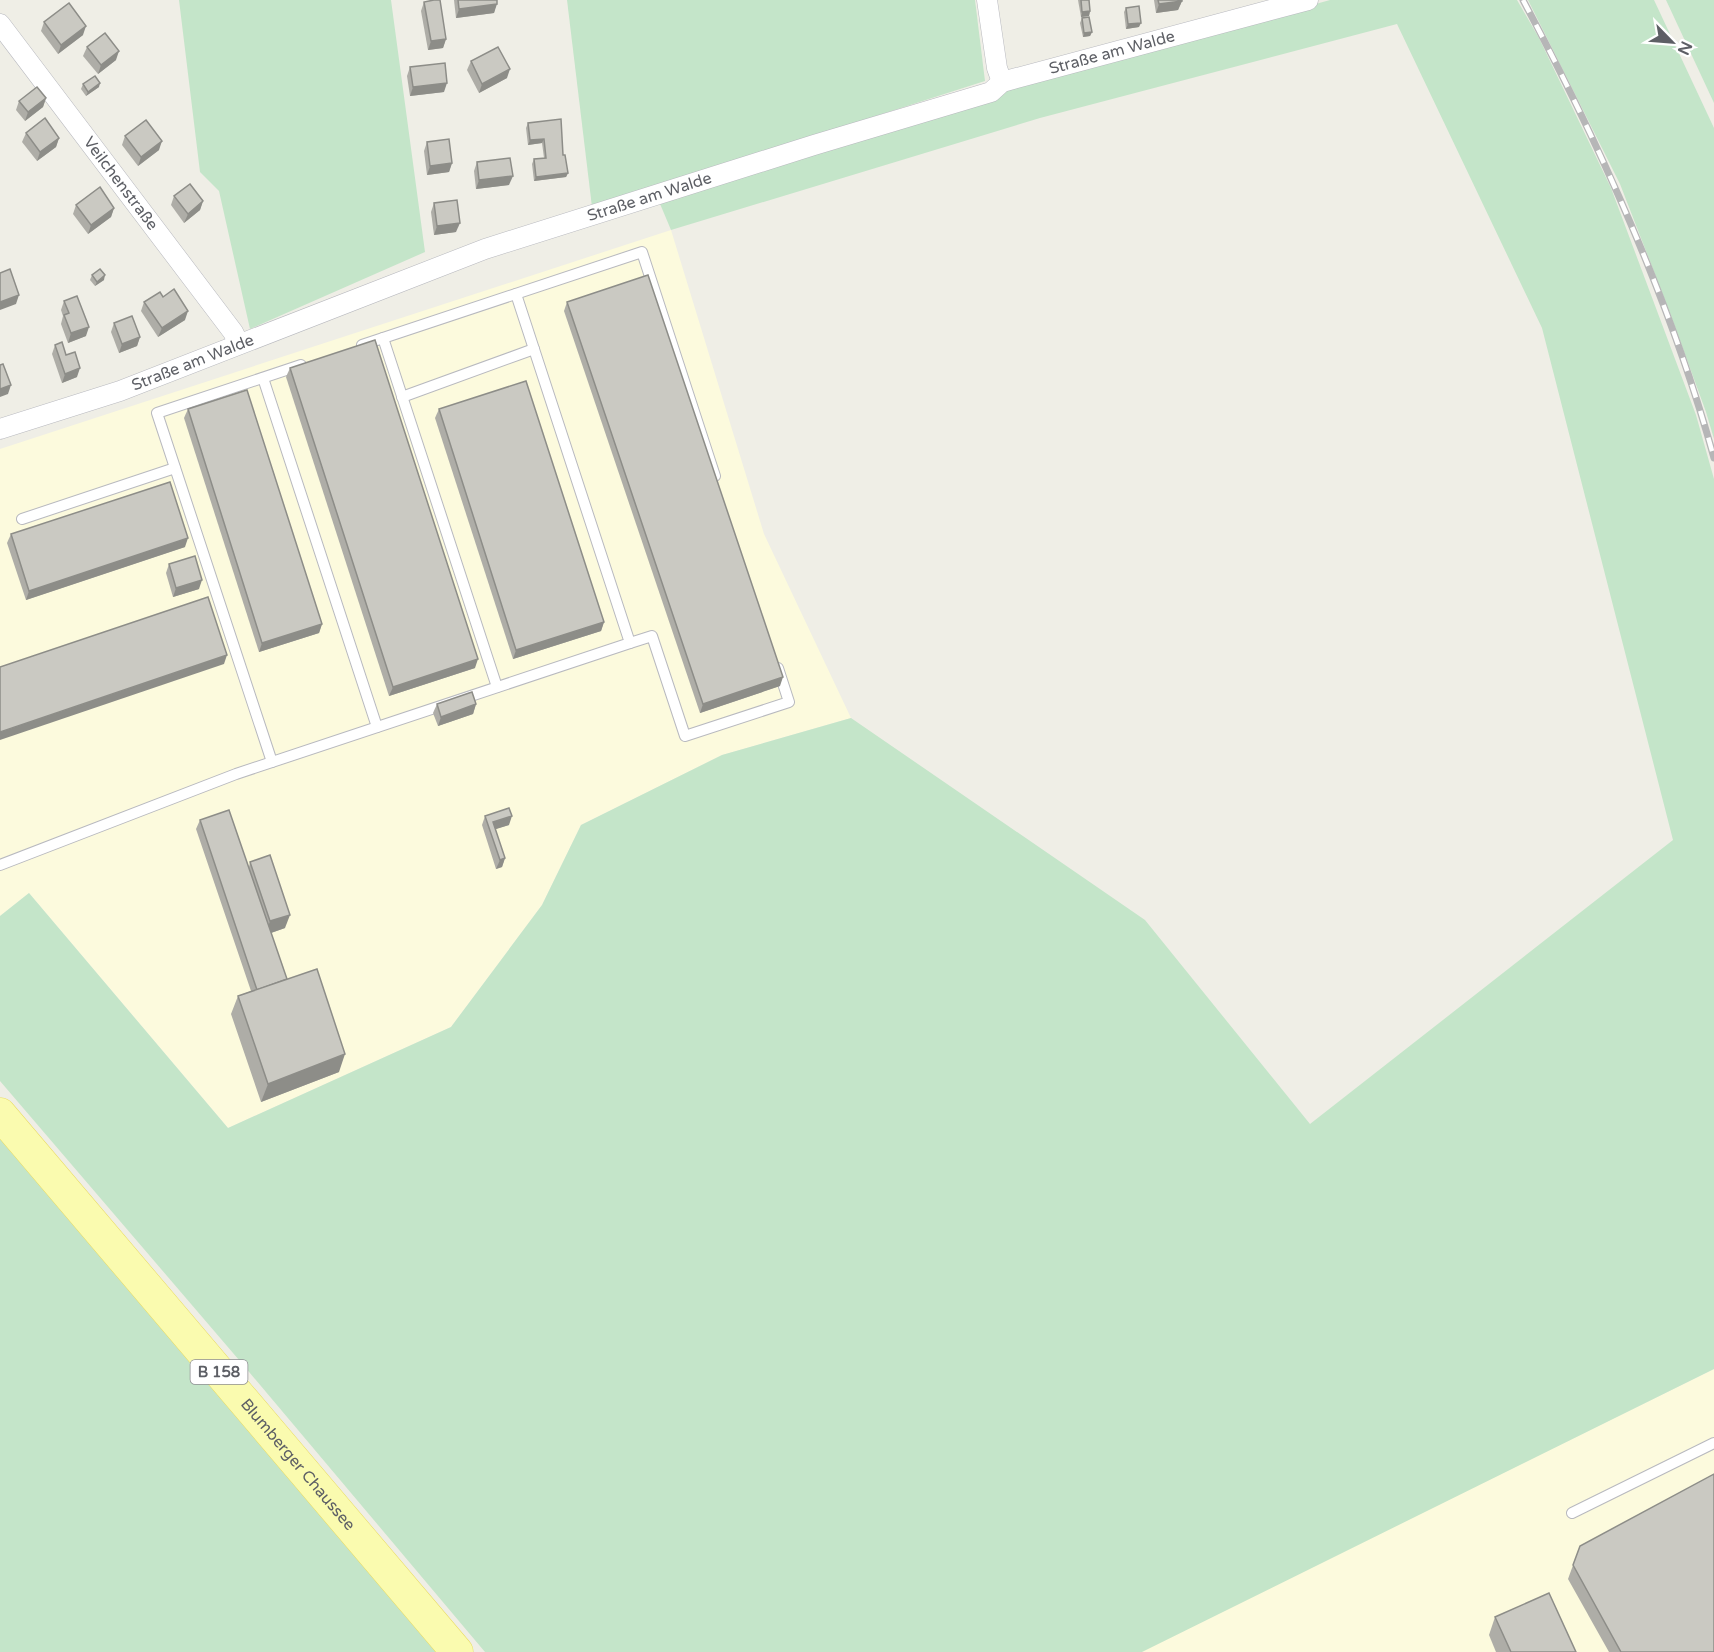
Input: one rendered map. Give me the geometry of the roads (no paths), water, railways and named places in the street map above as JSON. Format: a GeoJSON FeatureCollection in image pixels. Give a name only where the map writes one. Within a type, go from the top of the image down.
{"type":"FeatureCollection","features":[{"type":"Feature","properties":{"kind":"main road","name":"Blumberger Chaussee"},"geometry":{"type":"LineString","coordinates":[[0,1114],[457,1652]]}},
{"type":"Feature","properties":{"kind":"street"},"geometry":{"type":"LineString","coordinates":[[987,0],[997,68],[1002,82]]}},
{"type":"Feature","properties":{"kind":"street","name":"Straße am Walde"},"geometry":{"type":"LineString","coordinates":[[0,429],[120,391],[485,249],[814,145],[991,92],[1002,82],[1308,0]]}},
{"type":"Feature","properties":{"kind":"street","name":"Veilchenstraße"},"geometry":{"type":"LineString","coordinates":[[0,24],[233,332],[239,344]]}},
{"type":"Feature","properties":{"kind":"lane"},"geometry":{"type":"LineString","coordinates":[[350,349],[642,252],[719,489]]}},
{"type":"Feature","properties":{"kind":"lane"},"geometry":{"type":"LineString","coordinates":[[516,294],[630,643]]}},
{"type":"Feature","properties":{"kind":"lane"},"geometry":{"type":"LineString","coordinates":[[383,338],[497,687]]}},
{"type":"Feature","properties":{"kind":"lane"},"geometry":{"type":"LineString","coordinates":[[402,397],[534,349]]}},
{"type":"Feature","properties":{"kind":"lane"},"geometry":{"type":"LineString","coordinates":[[272,762],[157,413],[307,363]]}},
{"type":"Feature","properties":{"kind":"lane"},"geometry":{"type":"LineString","coordinates":[[263,378],[377,727]]}},
{"type":"Feature","properties":{"kind":"lane"},"geometry":{"type":"LineString","coordinates":[[22,519],[175,468]]}},
{"type":"Feature","properties":{"kind":"lane"},"geometry":{"type":"LineString","coordinates":[[0,865],[225,778],[652,636],[685,736],[789,702],[775,657]]}},
{"type":"Feature","properties":{"kind":"lane"},"geometry":{"type":"LineString","coordinates":[[1572,1513],[1714,1443]]}},
{"type":"Feature","properties":{"kind":"railway"},"geometry":{"type":"LineString","coordinates":[[1523,0],[1579,110],[1631,224],[1677,341],[1714,458]]}}]}
